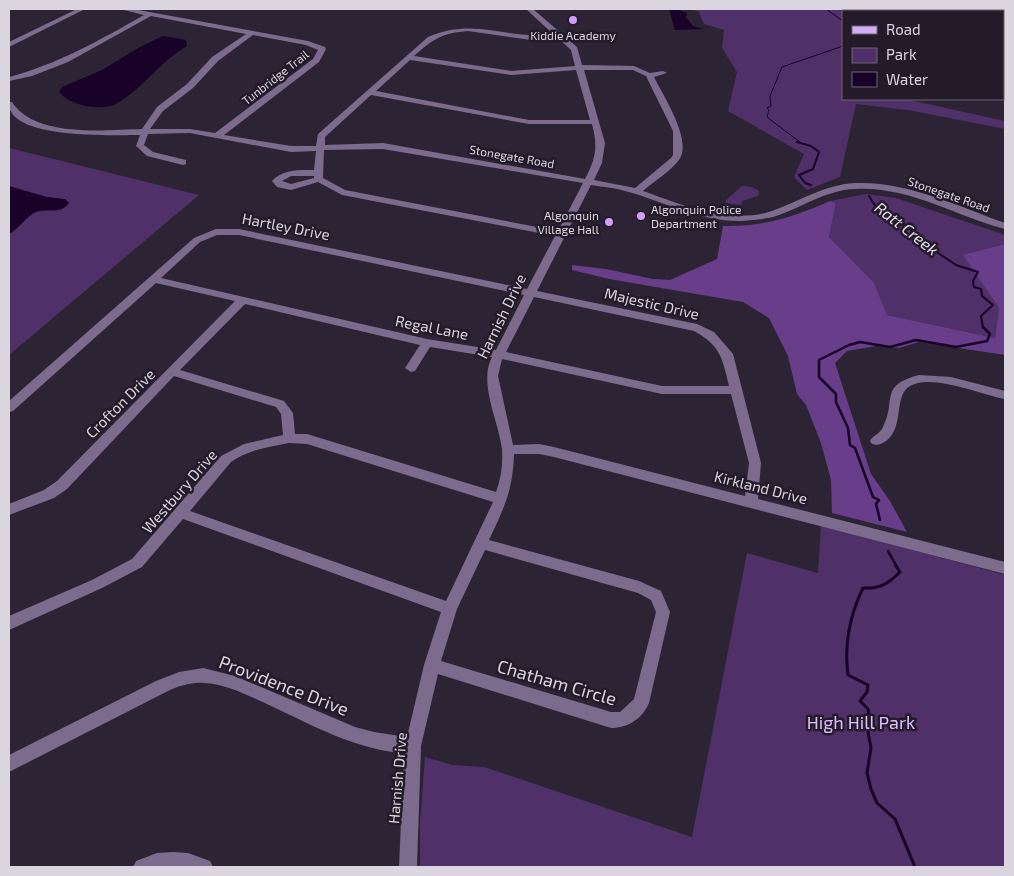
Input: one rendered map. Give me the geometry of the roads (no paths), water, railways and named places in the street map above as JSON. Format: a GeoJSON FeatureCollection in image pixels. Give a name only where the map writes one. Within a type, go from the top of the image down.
{"type":"FeatureCollection","features":[{"type":"Feature","properties":{"kind":"main road"},"geometry":{"type":"LineString","coordinates":[[937,9],[955,10]]}},
{"type":"Feature","properties":{"kind":"street"},"geometry":{"type":"LineString","coordinates":[[9,45],[82,9]]}},
{"type":"Feature","properties":{"kind":"street","name":"Tunbridge Trail"},"geometry":{"type":"LineString","coordinates":[[123,9],[254,32],[308,43],[322,49],[316,60],[218,136]]}},
{"type":"Feature","properties":{"kind":"street","name":"Harnish Drive"},"geometry":{"type":"LineString","coordinates":[[408,867],[413,746],[432,664],[450,609],[482,543],[501,499],[507,479],[508,450],[492,376],[498,354],[598,163],[602,148],[581,68],[574,49],[530,9]]}},
{"type":"Feature","properties":{"kind":"street"},"geometry":{"type":"LineString","coordinates":[[9,79],[54,67],[74,58],[150,14]]}},
{"type":"Feature","properties":{"kind":"street"},"geometry":{"type":"LineString","coordinates":[[558,36],[532,38],[448,25],[408,57],[321,136],[318,176],[342,192],[560,234]]}},
{"type":"Feature","properties":{"kind":"street"},"geometry":{"type":"LineString","coordinates":[[183,162],[145,151],[140,141],[145,131],[160,110],[190,86],[215,59],[254,32]]}},
{"type":"Feature","properties":{"kind":"street"},"geometry":{"type":"LineString","coordinates":[[408,57],[510,73],[581,68],[634,68],[649,76],[677,131],[677,154],[674,160],[637,191]]}},
{"type":"Feature","properties":{"kind":"street"},"geometry":{"type":"LineString","coordinates":[[649,76],[663,73]]}},
{"type":"Feature","properties":{"kind":"street"},"geometry":{"type":"LineString","coordinates":[[369,92],[529,122],[595,122]]}},
{"type":"Feature","properties":{"kind":"street","name":"Stonegate Road"},"geometry":{"type":"LineString","coordinates":[[9,104],[14,112],[29,122],[52,129],[94,133],[190,131],[273,147],[383,146],[588,181],[637,191],[694,212],[742,218],[783,211],[822,192],[856,186],[875,187],[916,194],[1005,226]]}},
{"type":"Feature","properties":{"kind":"street","name":"Hartley Drive"},"geometry":{"type":"LineString","coordinates":[[9,408],[197,240],[216,232],[232,231],[530,292]]}},
{"type":"Feature","properties":{"kind":"street","name":"Regal Lane"},"geometry":{"type":"LineString","coordinates":[[154,279],[427,342],[498,354],[656,389],[737,390]]}},
{"type":"Feature","properties":{"kind":"street","name":"Majestic Drive"},"geometry":{"type":"LineString","coordinates":[[530,292],[697,328],[710,335],[727,354],[737,390],[754,462],[751,501]]}},
{"type":"Feature","properties":{"kind":"street","name":"Crofton Drive"},"geometry":{"type":"LineString","coordinates":[[9,510],[49,494],[62,485],[242,300]]}},
{"type":"Feature","properties":{"kind":"street"},"geometry":{"type":"LineString","coordinates":[[411,368],[427,342]]}},
{"type":"Feature","properties":{"kind":"street"},"geometry":{"type":"LineString","coordinates":[[173,372],[280,404],[287,413],[289,438]]}},
{"type":"Feature","properties":{"kind":"street"},"geometry":{"type":"LineString","coordinates":[[876,441],[884,438],[889,432],[895,395],[898,388],[910,380],[928,379],[1005,395]]}},
{"type":"Feature","properties":{"kind":"street","name":"Westbury Drive"},"geometry":{"type":"LineString","coordinates":[[9,623],[127,569],[144,556],[226,459],[248,448],[289,438],[317,442],[501,499]]}},
{"type":"Feature","properties":{"kind":"street","name":"Kirkland Drive"},"geometry":{"type":"LineString","coordinates":[[508,450],[546,450],[751,501],[1005,568]]}},
{"type":"Feature","properties":{"kind":"street"},"geometry":{"type":"LineString","coordinates":[[181,513],[450,609]]}},
{"type":"Feature","properties":{"kind":"street","name":"Chatham Circle"},"geometry":{"type":"LineString","coordinates":[[432,664],[611,720],[623,720],[634,712],[641,703],[663,612],[661,599],[652,592],[640,587],[482,543]]}},
{"type":"Feature","properties":{"kind":"street","name":"Providence Drive"},"geometry":{"type":"LineString","coordinates":[[9,764],[162,686],[185,677],[199,676],[209,676],[238,684],[377,743],[413,746]]}},
{"type":"Feature","properties":{"kind":"street"},"geometry":{"type":"LineString","coordinates":[[142,867],[157,862],[178,861],[204,867]]}},
{"type":"Feature","properties":{"kind":"water"},"geometry":{"type":"Polygon","coordinates":[[[669,9],[677,9],[687,13],[686,17],[693,26],[703,29],[675,30],[669,9]]]}},
{"type":"Feature","properties":{"kind":"water"},"geometry":{"type":"Polygon","coordinates":[[[163,36],[186,40],[187,46],[168,59],[135,91],[116,104],[105,107],[85,106],[70,101],[59,92],[62,87],[102,70],[140,47],[163,36]]]}},
{"type":"Feature","properties":{"kind":"water"},"geometry":{"type":"Polygon","coordinates":[[[9,186],[47,197],[65,199],[69,203],[62,209],[36,212],[9,234],[9,186]]]}},
{"type":"Feature","properties":{"kind":"waterway","name":"Ratt Creek"},"geometry":{"type":"LineString","coordinates":[[826,9],[842,20]]}},
{"type":"Feature","properties":{"kind":"waterway","name":"Ratt Creek"},"geometry":{"type":"LineString","coordinates":[[801,143],[767,117],[769,110],[767,108],[771,106],[770,96],[782,67],[842,46]]}},
{"type":"Feature","properties":{"kind":"waterway","name":"Ratt Creek"},"geometry":{"type":"LineString","coordinates":[[797,142],[811,146],[819,152],[813,169],[799,175],[805,183],[811,185]]}},
{"type":"Feature","properties":{"kind":"waterway","name":"Ratt Creek"},"geometry":{"type":"LineString","coordinates":[[869,196],[876,207],[896,216],[901,223],[917,234],[923,243],[956,265],[978,272],[973,281],[974,287],[981,289],[982,296],[993,305],[981,316],[983,328]]}},
{"type":"Feature","properties":{"kind":"waterway","name":"Ratt Creek"},"geometry":{"type":"LineString","coordinates":[[880,520],[876,504],[879,500],[873,497],[855,448],[850,445],[848,428],[836,402],[836,394],[819,377],[819,360],[849,345],[860,342],[890,347],[916,340],[956,347],[987,341],[990,334],[983,327]]}},
{"type":"Feature","properties":{"kind":"waterway","name":"Ratt Creek"},"geometry":{"type":"LineString","coordinates":[[888,551],[897,567]]}},
{"type":"Feature","properties":{"kind":"waterway","name":"Ratt Creek"},"geometry":{"type":"LineString","coordinates":[[896,566],[900,572],[888,583],[879,587],[863,588],[851,619],[847,664],[848,675],[868,685],[867,692],[860,701],[868,709],[869,715],[866,721],[871,748],[867,773],[871,789],[877,803],[895,819],[915,867]]}},
{"type":"Feature","properties":{"kind":"place","name":"Kiddie Academy"},"geometry":{"type":"Point","coordinates":[573,20]}},
{"type":"Feature","properties":{"kind":"place","name":"Algonquin Police Department"},"geometry":{"type":"Point","coordinates":[641,216]}},
{"type":"Feature","properties":{"kind":"place","name":"Algonquin Village Hall"},"geometry":{"type":"Point","coordinates":[609,222]}},
{"type":"Feature","properties":{"kind":"park label","name":"High Hill Park"},"geometry":{"type":"Point","coordinates":[861,722]}}]}
